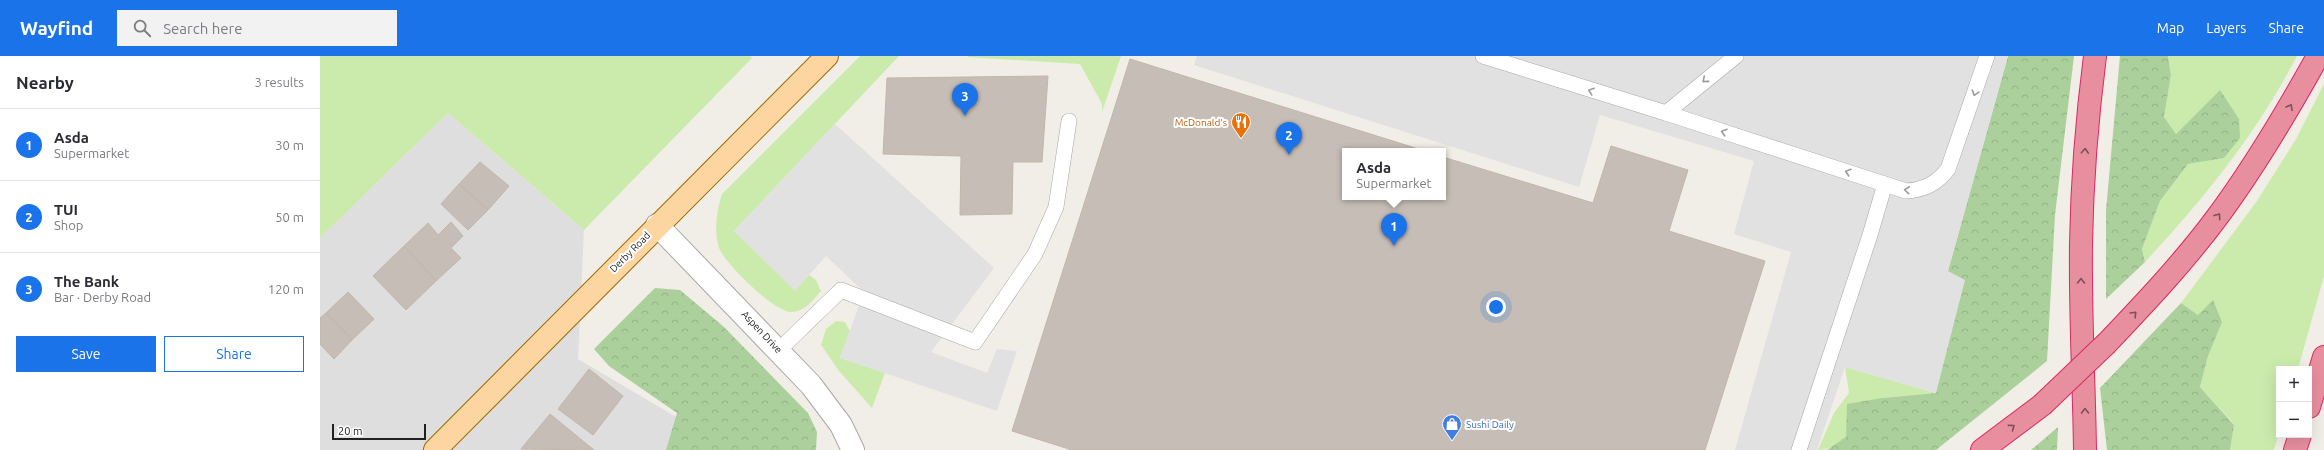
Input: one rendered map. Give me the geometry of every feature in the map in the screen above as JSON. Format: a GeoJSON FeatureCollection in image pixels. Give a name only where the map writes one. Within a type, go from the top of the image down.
{"type":"FeatureCollection","features":[{"type":"Feature","properties":{"kind":"highway"},"geometry":{"type":"LineString","coordinates":[[2085,450],[2081,230],[2086,134],[2095,56]]}},
{"type":"Feature","properties":{"kind":"highway"},"geometry":{"type":"LineString","coordinates":[[1982,450],[2042,405],[2150,298],[2216,220],[2265,148],[2318,56]]}},
{"type":"Feature","properties":{"kind":"highway"},"geometry":{"type":"LineString","coordinates":[[2310,402],[2324,357]]}},
{"type":"Feature","properties":{"kind":"highway"},"geometry":{"type":"LineString","coordinates":[[2295,450],[2299,438]]}},
{"type":"Feature","properties":{"kind":"main road","name":"Derby Road"},"geometry":{"type":"LineString","coordinates":[[435,450],[827,56]]}},
{"type":"Feature","properties":{"kind":"street","name":"Aspen Drive"},"geometry":{"type":"LineString","coordinates":[[657,226],[778,350],[829,407],[841,425],[853,450]]}},
{"type":"Feature","properties":{"kind":"lane"},"geometry":{"type":"LineString","coordinates":[[1483,56],[1666,113],[1906,191],[1917,190],[1940,180],[1948,169],[1988,56]]}},
{"type":"Feature","properties":{"kind":"lane"},"geometry":{"type":"LineString","coordinates":[[1666,113],[1736,56]]}},
{"type":"Feature","properties":{"kind":"lane"},"geometry":{"type":"LineString","coordinates":[[778,350],[841,290],[975,342],[1036,254],[1056,207],[1069,121]]}},
{"type":"Feature","properties":{"kind":"lane"},"geometry":{"type":"LineString","coordinates":[[1799,450],[1870,235],[1885,184]]}},
{"type":"Feature","properties":{"kind":"shaded area"},"geometry":{"type":"Polygon","coordinates":[[[1197,56],[2008,56],[1948,271],[1965,280],[1936,393],[1845,367],[1817,450],[1735,450],[1791,252],[1734,234],[1754,161],[1600,115],[1579,187],[1194,65],[1197,56]]]}},
{"type":"Feature","properties":{"kind":"shaded area"},"geometry":{"type":"Polygon","coordinates":[[[448,113],[584,230],[578,359],[732,450],[320,450],[320,238],[448,113]]]}},
{"type":"Feature","properties":{"kind":"shaded area"},"geometry":{"type":"Polygon","coordinates":[[[835,124],[994,268],[931,352],[987,373],[997,349],[1017,351],[997,411],[840,358],[864,292],[826,256],[795,291],[734,231],[835,124]]]}},
{"type":"Feature","properties":{"kind":"green space"},"geometry":{"type":"Polygon","coordinates":[[[320,56],[750,56],[752,58],[584,230],[448,113],[320,238],[320,56]]]}},
{"type":"Feature","properties":{"kind":"green space"},"geometry":{"type":"Polygon","coordinates":[[[860,56],[899,56],[734,231],[795,290],[809,275],[816,280],[821,291],[809,304],[801,310],[792,312],[785,311],[764,297],[742,277],[724,257],[718,244],[716,230],[720,200],[722,194],[860,56]]]}},
{"type":"Feature","properties":{"kind":"green space"},"geometry":{"type":"Polygon","coordinates":[[[1121,56],[1102,112],[1102,104],[1080,64],[967,57],[1121,56]]]}},
{"type":"Feature","properties":{"kind":"green space"},"geometry":{"type":"Polygon","coordinates":[[[2008,56],[2074,56],[2055,215],[2047,361],[1936,450],[1827,450],[1846,437],[1847,404],[1882,398],[1936,393],[1948,271],[2008,56]]]}},
{"type":"Feature","properties":{"kind":"green space"},"geometry":{"type":"Polygon","coordinates":[[[2120,56],[2168,56],[2171,75],[2164,117],[2176,134],[2220,90],[2239,119],[2240,138],[2224,158],[2188,164],[2160,201],[2142,249],[2145,262],[2106,299],[2106,210],[2120,56]]]}},
{"type":"Feature","properties":{"kind":"green space"},"geometry":{"type":"Polygon","coordinates":[[[2168,56],[2297,56],[2265,112],[2228,164],[2188,214],[2145,262],[2142,249],[2160,201],[2188,164],[2224,158],[2220,90],[2176,134],[2164,117],[2171,75],[2168,56]]]}},
{"type":"Feature","properties":{"kind":"green space"},"geometry":{"type":"Polygon","coordinates":[[[2324,84],[2324,276],[2299,366],[2276,366],[2276,438],[2277,438],[2274,450],[2230,450],[2234,424],[2200,387],[2208,356],[2198,315],[2181,303],[2257,201],[2296,139],[2324,84]]]}},
{"type":"Feature","properties":{"kind":"green space"},"geometry":{"type":"Polygon","coordinates":[[[655,288],[680,290],[724,327],[808,413],[817,432],[816,450],[666,450],[677,413],[609,366],[594,349],[655,288]]]}},
{"type":"Feature","properties":{"kind":"green space"},"geometry":{"type":"Polygon","coordinates":[[[2213,300],[2222,322],[2208,356],[2200,387],[2234,425],[2230,450],[2107,450],[2100,388],[2181,303],[2198,315],[2213,300]]]}},
{"type":"Feature","properties":{"kind":"green space"},"geometry":{"type":"Polygon","coordinates":[[[836,321],[845,322],[850,331],[840,358],[885,373],[872,408],[839,371],[821,345],[826,329],[836,321]]]}},
{"type":"Feature","properties":{"kind":"green space"},"geometry":{"type":"Polygon","coordinates":[[[1845,367],[1936,393],[1882,398],[1854,431],[1828,449],[1818,450],[1834,413],[1849,393],[1845,367]]]}},
{"type":"Feature","properties":{"kind":"green space"},"geometry":{"type":"Polygon","coordinates":[[[2058,427],[2057,450],[2031,450],[2058,427]]]}},
{"type":"Feature","properties":{"kind":"building"},"geometry":{"type":"Polygon","coordinates":[[[1130,59],[1415,148],[1342,148],[1342,200],[1446,200],[1446,158],[1593,203],[1611,146],[1688,170],[1669,231],[1765,261],[1705,450],[1072,450],[1012,431],[1130,59]]]}},
{"type":"Feature","properties":{"kind":"building"},"geometry":{"type":"Polygon","coordinates":[[[1048,76],[1042,162],[1013,162],[1012,214],[960,215],[961,156],[883,154],[887,78],[1048,76]]]}},
{"type":"Feature","properties":{"kind":"building"},"geometry":{"type":"Polygon","coordinates":[[[480,162],[509,186],[488,210],[459,184],[480,162]]]}},
{"type":"Feature","properties":{"kind":"building"},"geometry":{"type":"Polygon","coordinates":[[[459,184],[488,210],[468,230],[441,204],[459,184]]]}},
{"type":"Feature","properties":{"kind":"building"},"geometry":{"type":"Polygon","coordinates":[[[451,222],[463,236],[451,248],[461,258],[436,281],[404,246],[428,223],[438,235],[451,222]]]}},
{"type":"Feature","properties":{"kind":"building"},"geometry":{"type":"Polygon","coordinates":[[[404,246],[436,281],[406,310],[373,276],[404,246]]]}},
{"type":"Feature","properties":{"kind":"building"},"geometry":{"type":"Polygon","coordinates":[[[348,292],[374,319],[352,340],[326,313],[348,292]]]}},
{"type":"Feature","properties":{"kind":"building"},"geometry":{"type":"Polygon","coordinates":[[[326,313],[352,340],[334,359],[320,344],[320,318],[326,313]]]}},
{"type":"Feature","properties":{"kind":"building"},"geometry":{"type":"Polygon","coordinates":[[[589,369],[623,396],[593,435],[558,409],[589,369]]]}},
{"type":"Feature","properties":{"kind":"building"},"geometry":{"type":"Polygon","coordinates":[[[550,414],[594,450],[521,449],[550,414]]]}},
{"type":"Feature","properties":{"kind":"place","name":"The Bank"},"geometry":{"type":"Point","coordinates":[965,116]}},
{"type":"Feature","properties":{"kind":"place","name":"McDonald's"},"geometry":{"type":"Point","coordinates":[1241,139]}},
{"type":"Feature","properties":{"kind":"place","name":"TUI"},"geometry":{"type":"Point","coordinates":[1289,155]}},
{"type":"Feature","properties":{"kind":"place","name":"Asda"},"geometry":{"type":"Point","coordinates":[1394,246]}},
{"type":"Feature","properties":{"kind":"place","name":"Sushi Daily"},"geometry":{"type":"Point","coordinates":[1452,441]}}]}
